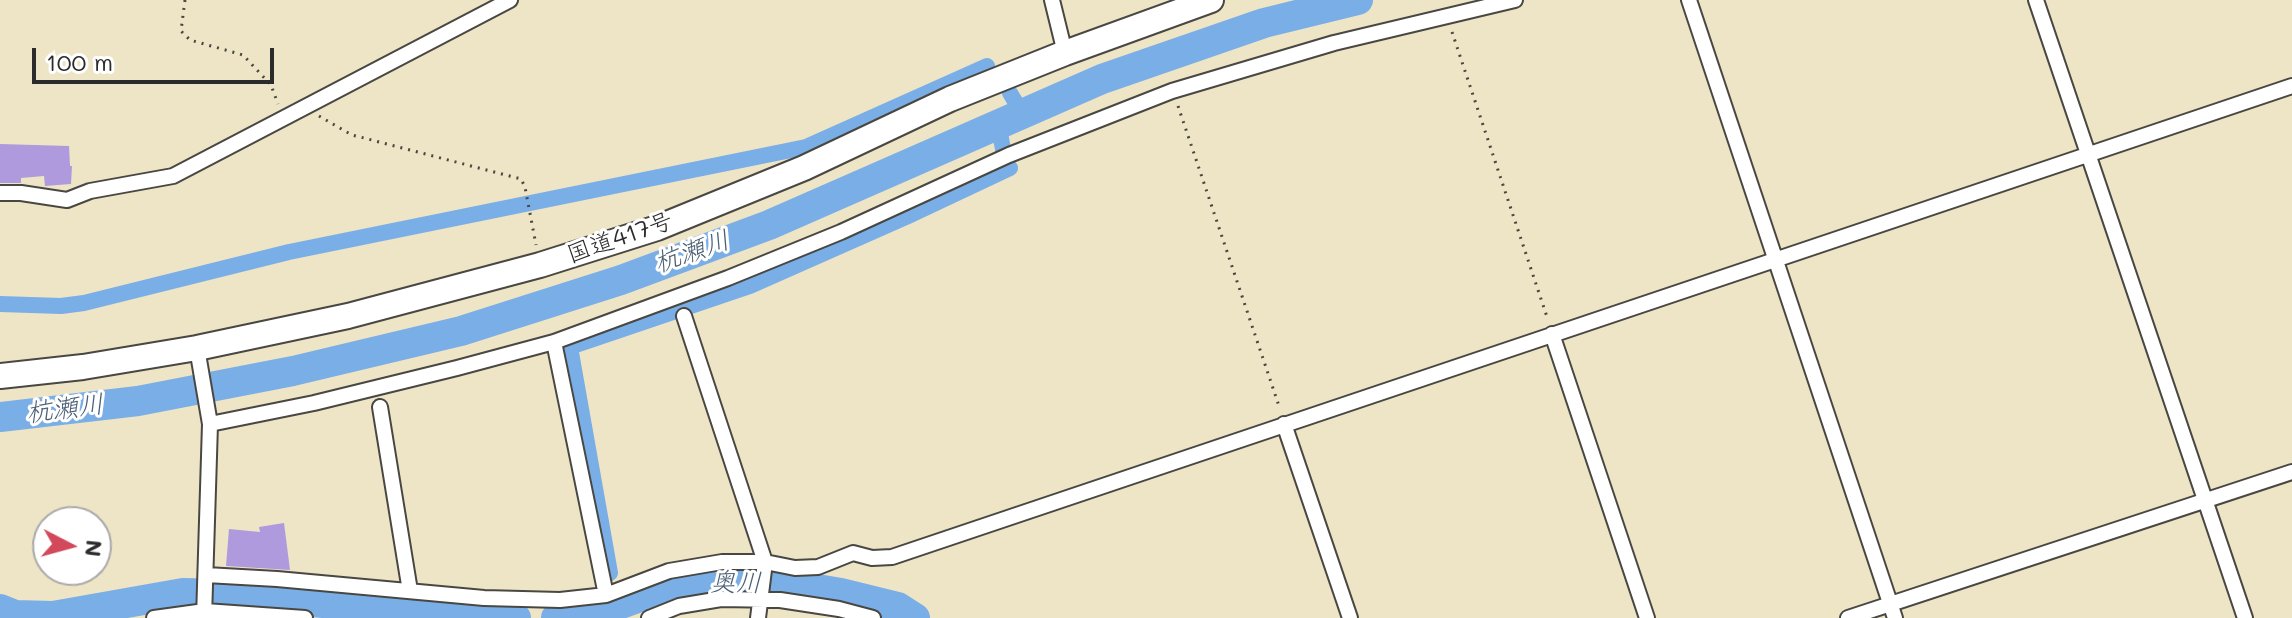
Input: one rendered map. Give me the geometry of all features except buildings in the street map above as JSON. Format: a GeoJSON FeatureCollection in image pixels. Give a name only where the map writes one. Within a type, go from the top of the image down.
{"type":"FeatureCollection","features":[{"type":"Feature","properties":{"kind":"highway","name":"国道417号"},"geometry":{"type":"LineString","coordinates":[[0,376],[198,352],[540,265],[657,228],[804,168],[950,99],[1211,0]]}},
{"type":"Feature","properties":{"kind":"street"},"geometry":{"type":"LineString","coordinates":[[0,193],[67,200],[90,191],[173,176],[510,0]]}},
{"type":"Feature","properties":{"kind":"street"},"geometry":{"type":"LineString","coordinates":[[1052,0],[1065,53]]}},
{"type":"Feature","properties":{"kind":"street"},"geometry":{"type":"LineString","coordinates":[[210,420],[343,396],[554,342],[728,278],[841,232],[1009,155],[1172,91],[1334,43],[1515,0]]}},
{"type":"Feature","properties":{"kind":"street"},"geometry":{"type":"LineString","coordinates":[[1689,0],[1893,611]]}},
{"type":"Feature","properties":{"kind":"street"},"geometry":{"type":"LineString","coordinates":[[2036,0],[2245,618]]}},
{"type":"Feature","properties":{"kind":"street"},"geometry":{"type":"LineString","coordinates":[[206,575],[484,598],[560,600],[606,595],[669,571],[722,562],[765,562],[795,568],[818,567],[853,553],[872,558],[892,557],[2292,86]]}},
{"type":"Feature","properties":{"kind":"street"},"geometry":{"type":"LineString","coordinates":[[684,316],[765,562],[758,618]]}},
{"type":"Feature","properties":{"kind":"street"},"geometry":{"type":"LineString","coordinates":[[1552,334],[1647,618]]}},
{"type":"Feature","properties":{"kind":"street"},"geometry":{"type":"LineString","coordinates":[[554,342],[606,595]]}},
{"type":"Feature","properties":{"kind":"street"},"geometry":{"type":"LineString","coordinates":[[198,352],[210,420],[205,612]]}},
{"type":"Feature","properties":{"kind":"street"},"geometry":{"type":"LineString","coordinates":[[380,407],[410,591]]}},
{"type":"Feature","properties":{"kind":"street"},"geometry":{"type":"LineString","coordinates":[[1284,424],[1350,618]]}},
{"type":"Feature","properties":{"kind":"street"},"geometry":{"type":"LineString","coordinates":[[1848,618],[1893,611],[2292,472]]}},
{"type":"Feature","properties":{"kind":"street"},"geometry":{"type":"LineString","coordinates":[[649,618],[679,606],[761,597],[839,609],[873,618]]}},
{"type":"Feature","properties":{"kind":"street"},"geometry":{"type":"LineString","coordinates":[[154,618],[205,612],[305,618]]}},
{"type":"Feature","properties":{"kind":"path"},"geometry":{"type":"LineString","coordinates":[[185,0],[181,31],[190,40],[243,55],[271,85],[279,122]]}},
{"type":"Feature","properties":{"kind":"path"},"geometry":{"type":"LineString","coordinates":[[1447,17],[1552,334]]}},
{"type":"Feature","properties":{"kind":"path"},"geometry":{"type":"LineString","coordinates":[[1172,91],[1284,424]]}},
{"type":"Feature","properties":{"kind":"path"},"geometry":{"type":"LineString","coordinates":[[306,107],[352,135],[521,179],[540,265]]}},
{"type":"Feature","properties":{"kind":"waterway","name":"杭瀬川"},"geometry":{"type":"LineString","coordinates":[[0,417],[138,401],[293,371],[461,331],[621,280],[769,225],[1102,79],[1264,23],[1358,0]]}},
{"type":"Feature","properties":{"kind":"waterway"},"geometry":{"type":"LineString","coordinates":[[0,304],[61,306],[84,303],[289,252],[806,147],[987,66]]}},
{"type":"Feature","properties":{"kind":"waterway"},"geometry":{"type":"LineString","coordinates":[[1010,93],[1022,113]]}},
{"type":"Feature","properties":{"kind":"waterway"},"geometry":{"type":"LineString","coordinates":[[998,123],[1003,149]]}},
{"type":"Feature","properties":{"kind":"waterway"},"geometry":{"type":"LineString","coordinates":[[610,573],[570,347],[750,286],[1010,168]]}},
{"type":"Feature","properties":{"kind":"waterway","name":"奥川"},"geometry":{"type":"LineString","coordinates":[[556,618],[593,614],[657,591],[721,577],[770,581],[841,593],[898,607],[915,618]]}},
{"type":"Feature","properties":{"kind":"waterway","name":"奥川"},"geometry":{"type":"LineString","coordinates":[[0,609],[15,615],[53,616],[183,593],[516,618]]}}]}
